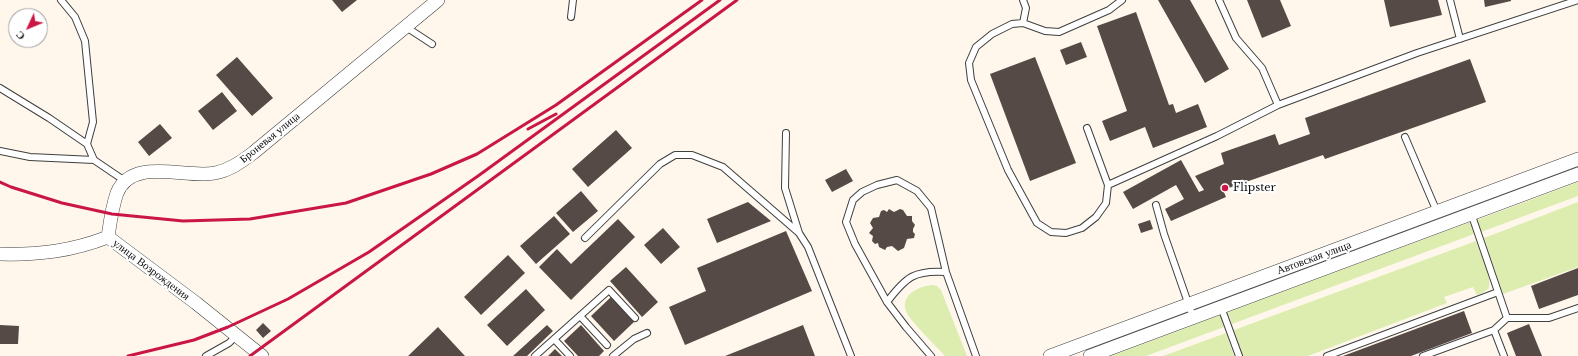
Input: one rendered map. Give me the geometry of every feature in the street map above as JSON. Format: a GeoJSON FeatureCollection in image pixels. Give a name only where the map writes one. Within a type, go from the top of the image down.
{"type":"FeatureCollection","features":[{"type":"Feature","properties":{"kind":"street","name":"Броневая улица"},"geometry":{"type":"LineString","coordinates":[[125,181],[138,173],[150,171],[200,174],[228,170],[238,164],[438,0]]}},
{"type":"Feature","properties":{"kind":"street","name":"Автовская улица"},"geometry":{"type":"LineString","coordinates":[[1050,356],[1578,160]]}},
{"type":"Feature","properties":{"kind":"street","name":"Автовская улица"},"geometry":{"type":"LineString","coordinates":[[1090,356],[1578,174]]}},
{"type":"Feature","properties":{"kind":"street"},"geometry":{"type":"LineString","coordinates":[[108,237],[118,192],[125,181]]}},
{"type":"Feature","properties":{"kind":"street","name":"улица Возрождения"},"geometry":{"type":"LineString","coordinates":[[0,254],[53,252],[87,245],[108,237],[196,303],[262,356]]}},
{"type":"Feature","properties":{"kind":"lane"},"geometry":{"type":"LineString","coordinates":[[61,0],[75,16],[85,41],[93,122],[88,144],[94,160]]}},
{"type":"Feature","properties":{"kind":"lane"},"geometry":{"type":"LineString","coordinates":[[571,18],[573,0]]}},
{"type":"Feature","properties":{"kind":"lane"},"geometry":{"type":"LineString","coordinates":[[1023,0],[1026,8],[1024,23]]}},
{"type":"Feature","properties":{"kind":"lane"},"geometry":{"type":"LineString","coordinates":[[1087,128],[1108,185],[1106,203],[1096,217],[1082,228],[1066,233],[1051,232],[1037,223],[1008,170],[970,80],[969,63],[976,47],[992,34],[1012,24],[1024,23],[1045,31],[1059,32],[1109,10],[1122,0]]}},
{"type":"Feature","properties":{"kind":"lane"},"geometry":{"type":"LineString","coordinates":[[1219,0],[1236,38],[1262,68],[1278,105]]}},
{"type":"Feature","properties":{"kind":"lane"},"geometry":{"type":"LineString","coordinates":[[1450,0],[1460,39]]}},
{"type":"Feature","properties":{"kind":"lane"},"geometry":{"type":"LineString","coordinates":[[1108,185],[1217,136],[1278,105],[1417,53],[1578,0]]}},
{"type":"Feature","properties":{"kind":"lane"},"geometry":{"type":"LineString","coordinates":[[406,27],[432,44]]}},
{"type":"Feature","properties":{"kind":"lane"},"geometry":{"type":"LineString","coordinates":[[0,88],[44,114],[88,144]]}},
{"type":"Feature","properties":{"kind":"lane"},"geometry":{"type":"LineString","coordinates":[[786,133],[785,188],[798,233]]}},
{"type":"Feature","properties":{"kind":"lane"},"geometry":{"type":"LineString","coordinates":[[1405,138],[1437,212]]}},
{"type":"Feature","properties":{"kind":"lane"},"geometry":{"type":"LineString","coordinates":[[0,151],[30,157],[94,160],[125,181]]}},
{"type":"Feature","properties":{"kind":"lane"},"geometry":{"type":"LineString","coordinates":[[586,238],[660,164],[674,155],[692,155],[724,167],[798,233],[808,247],[851,356]]}},
{"type":"Feature","properties":{"kind":"lane"},"geometry":{"type":"LineString","coordinates":[[931,356],[887,302],[855,244],[846,222],[853,200],[862,192],[877,185],[897,180],[917,191],[931,208],[946,272],[976,356]]}},
{"type":"Feature","properties":{"kind":"lane"},"geometry":{"type":"LineString","coordinates":[[1466,201],[1508,318]]}},
{"type":"Feature","properties":{"kind":"lane"},"geometry":{"type":"LineString","coordinates":[[1156,205],[1169,248],[1194,317]]}},
{"type":"Feature","properties":{"kind":"lane"},"geometry":{"type":"LineString","coordinates":[[1161,250],[1169,248]]}},
{"type":"Feature","properties":{"kind":"lane"},"geometry":{"type":"LineString","coordinates":[[887,302],[899,287],[914,275],[929,271],[946,272]]}},
{"type":"Feature","properties":{"kind":"lane"},"geometry":{"type":"LineString","coordinates":[[535,356],[610,290],[635,318]]}},
{"type":"Feature","properties":{"kind":"lane"},"geometry":{"type":"LineString","coordinates":[[1327,356],[1498,292]]}},
{"type":"Feature","properties":{"kind":"lane"},"geometry":{"type":"LineString","coordinates":[[1216,294],[1239,356]]}},
{"type":"Feature","properties":{"kind":"lane"},"geometry":{"type":"LineString","coordinates":[[1423,356],[1494,330],[1508,318],[1549,318],[1578,308]]}},
{"type":"Feature","properties":{"kind":"lane"},"geometry":{"type":"LineString","coordinates":[[580,316],[607,346]]}},
{"type":"Feature","properties":{"kind":"lane"},"geometry":{"type":"LineString","coordinates":[[1494,330],[1504,356]]}},
{"type":"Feature","properties":{"kind":"lane"},"geometry":{"type":"LineString","coordinates":[[613,356],[634,338],[647,333]]}},
{"type":"Feature","properties":{"kind":"lane"},"geometry":{"type":"LineString","coordinates":[[206,356],[229,343],[237,335]]}},
{"type":"Feature","properties":{"kind":"lane"},"geometry":{"type":"LineString","coordinates":[[554,339],[570,356]]}},
{"type":"Feature","properties":{"kind":"green space"},"geometry":{"type":"Polygon","coordinates":[[[1578,182],[1578,196],[1481,232],[1477,220],[1578,182]]]}},
{"type":"Feature","properties":{"kind":"green space"},"geometry":{"type":"Polygon","coordinates":[[[1578,202],[1578,267],[1503,294],[1484,238],[1578,202]]]}},
{"type":"Feature","properties":{"kind":"green space"},"geometry":{"type":"Polygon","coordinates":[[[1470,222],[1474,234],[1232,324],[1228,312],[1470,222]]]}},
{"type":"Feature","properties":{"kind":"green space"},"geometry":{"type":"Polygon","coordinates":[[[1476,241],[1488,273],[1489,280],[1488,289],[1482,293],[1477,295],[1473,287],[1444,297],[1447,303],[1308,356],[1243,356],[1234,330],[1476,241]]]}},
{"type":"Feature","properties":{"kind":"green space"},"geometry":{"type":"Polygon","coordinates":[[[933,285],[937,286],[941,290],[967,356],[945,356],[917,327],[906,311],[906,300],[912,292],[922,287],[933,285]]]}},
{"type":"Feature","properties":{"kind":"green space"},"geometry":{"type":"Polygon","coordinates":[[[1220,315],[1224,327],[1146,356],[1111,356],[1220,315]]]}},
{"type":"Feature","properties":{"kind":"green space"},"geometry":{"type":"Polygon","coordinates":[[[1226,333],[1234,356],[1163,356],[1226,333]]]}},
{"type":"Feature","properties":{"kind":"building"},"geometry":{"type":"Polygon","coordinates":[[[332,0],[357,0],[342,12],[332,0]]]}},
{"type":"Feature","properties":{"kind":"building"},"geometry":{"type":"Polygon","coordinates":[[[1158,0],[1190,0],[1229,69],[1205,83],[1158,0]]]}},
{"type":"Feature","properties":{"kind":"building"},"geometry":{"type":"Polygon","coordinates":[[[1247,0],[1280,0],[1291,26],[1262,38],[1247,0]]]}},
{"type":"Feature","properties":{"kind":"building"},"geometry":{"type":"Polygon","coordinates":[[[1384,0],[1438,0],[1442,15],[1390,27],[1384,0]]]}},
{"type":"Feature","properties":{"kind":"building"},"geometry":{"type":"Polygon","coordinates":[[[1484,0],[1511,0],[1511,1],[1485,7],[1484,0]]]}},
{"type":"Feature","properties":{"kind":"building"},"geometry":{"type":"Polygon","coordinates":[[[1136,12],[1169,105],[1173,104],[1176,113],[1198,104],[1207,127],[1153,148],[1145,127],[1110,141],[1102,121],[1127,111],[1097,26],[1136,12]]]}},
{"type":"Feature","properties":{"kind":"building"},"geometry":{"type":"Polygon","coordinates":[[[1081,42],[1087,57],[1066,65],[1060,50],[1081,42]]]}},
{"type":"Feature","properties":{"kind":"building"},"geometry":{"type":"Polygon","coordinates":[[[237,57],[273,98],[252,116],[216,75],[237,57]]]}},
{"type":"Feature","properties":{"kind":"building"},"geometry":{"type":"Polygon","coordinates":[[[1035,57],[1076,163],[1030,181],[990,74],[1035,57]]]}},
{"type":"Feature","properties":{"kind":"building"},"geometry":{"type":"Polygon","coordinates":[[[1470,59],[1486,102],[1325,159],[1323,155],[1223,190],[1226,197],[1171,221],[1165,209],[1184,199],[1176,185],[1133,209],[1123,192],[1181,160],[1199,192],[1204,190],[1195,176],[1224,164],[1221,153],[1275,134],[1279,145],[1310,134],[1305,118],[1470,59]]]}},
{"type":"Feature","properties":{"kind":"building"},"geometry":{"type":"Polygon","coordinates":[[[222,92],[237,111],[213,130],[198,111],[222,92]]]}},
{"type":"Feature","properties":{"kind":"building"},"geometry":{"type":"Polygon","coordinates":[[[160,124],[172,138],[149,156],[138,142],[160,124]]]}},
{"type":"Feature","properties":{"kind":"building"},"geometry":{"type":"Polygon","coordinates":[[[616,130],[632,148],[588,187],[572,169],[616,130]]]}},
{"type":"Feature","properties":{"kind":"building"},"geometry":{"type":"Polygon","coordinates":[[[846,169],[853,181],[832,192],[825,180],[846,169]]]}},
{"type":"Feature","properties":{"kind":"building"},"geometry":{"type":"Polygon","coordinates":[[[581,191],[598,211],[573,232],[556,213],[581,191]]]}},
{"type":"Feature","properties":{"kind":"building"},"geometry":{"type":"Polygon","coordinates":[[[748,202],[771,221],[717,243],[707,219],[748,202]]]}},
{"type":"Feature","properties":{"kind":"building"},"geometry":{"type":"Polygon","coordinates":[[[889,209],[894,212],[900,209],[903,210],[907,216],[912,216],[912,221],[915,225],[913,229],[915,234],[914,238],[907,239],[904,248],[898,251],[892,246],[887,247],[885,250],[879,247],[878,243],[875,244],[872,241],[873,236],[869,233],[873,228],[870,223],[873,218],[879,217],[881,211],[884,210],[887,212],[889,209]]]}},
{"type":"Feature","properties":{"kind":"building"},"geometry":{"type":"Polygon","coordinates":[[[554,216],[570,234],[536,264],[520,246],[554,216]]]}},
{"type":"Feature","properties":{"kind":"building"},"geometry":{"type":"Polygon","coordinates":[[[618,219],[635,237],[571,300],[539,267],[557,249],[571,264],[618,219]]]}},
{"type":"Feature","properties":{"kind":"building"},"geometry":{"type":"Polygon","coordinates":[[[1150,220],[1153,229],[1141,233],[1138,224],[1150,220]]]}},
{"type":"Feature","properties":{"kind":"building"},"geometry":{"type":"Polygon","coordinates":[[[663,228],[680,247],[661,264],[644,245],[663,228]]]}},
{"type":"Feature","properties":{"kind":"building"},"geometry":{"type":"Polygon","coordinates":[[[786,231],[812,291],[685,345],[669,307],[706,291],[697,268],[786,231]]]}},
{"type":"Feature","properties":{"kind":"building"},"geometry":{"type":"Polygon","coordinates":[[[508,255],[525,273],[481,315],[464,297],[508,255]]]}},
{"type":"Feature","properties":{"kind":"building"},"geometry":{"type":"Polygon","coordinates":[[[626,267],[658,302],[642,317],[610,281],[626,267]]]}},
{"type":"Feature","properties":{"kind":"building"},"geometry":{"type":"Polygon","coordinates":[[[1578,268],[1578,295],[1539,309],[1531,286],[1578,268]]]}},
{"type":"Feature","properties":{"kind":"building"},"geometry":{"type":"Polygon","coordinates":[[[526,289],[545,310],[507,346],[487,325],[526,289]]]}},
{"type":"Feature","properties":{"kind":"building"},"geometry":{"type":"Polygon","coordinates":[[[611,297],[634,322],[614,341],[591,316],[611,297]]]}},
{"type":"Feature","properties":{"kind":"building"},"geometry":{"type":"Polygon","coordinates":[[[1464,311],[1472,333],[1411,356],[1343,356],[1464,311]]]}},
{"type":"Feature","properties":{"kind":"building"},"geometry":{"type":"Polygon","coordinates":[[[263,323],[271,331],[263,338],[256,330],[263,323]]]}},
{"type":"Feature","properties":{"kind":"building"},"geometry":{"type":"Polygon","coordinates":[[[1529,324],[1542,356],[1516,356],[1507,333],[1529,324]]]}},
{"type":"Feature","properties":{"kind":"building"},"geometry":{"type":"Polygon","coordinates":[[[0,325],[19,326],[18,344],[0,344],[0,325]]]}},
{"type":"Feature","properties":{"kind":"building"},"geometry":{"type":"Polygon","coordinates":[[[547,325],[553,331],[527,356],[513,356],[547,325]]]}},
{"type":"Feature","properties":{"kind":"building"},"geometry":{"type":"Polygon","coordinates":[[[581,325],[604,351],[599,356],[578,356],[564,341],[581,325]]]}},
{"type":"Feature","properties":{"kind":"building"},"geometry":{"type":"Polygon","coordinates":[[[803,325],[815,356],[725,356],[803,325]]]}},
{"type":"Feature","properties":{"kind":"building"},"geometry":{"type":"Polygon","coordinates":[[[438,327],[465,356],[408,356],[438,327]]]}},
{"type":"Feature","properties":{"kind":"building"},"geometry":{"type":"Polygon","coordinates":[[[555,349],[562,356],[548,356],[555,349]]]}},
{"type":"Feature","properties":{"kind":"railway"},"geometry":{"type":"LineString","coordinates":[[0,182],[11,187],[62,203],[112,214],[183,221],[250,219],[346,203],[431,174],[477,154],[556,105],[702,0]]}},
{"type":"Feature","properties":{"kind":"railway"},"geometry":{"type":"LineString","coordinates":[[128,356],[194,340],[228,327],[288,299],[369,252],[478,176],[720,0]]}},
{"type":"Feature","properties":{"kind":"railway"},"geometry":{"type":"LineString","coordinates":[[250,356],[737,0]]}},
{"type":"Feature","properties":{"kind":"railway"},"geometry":{"type":"LineString","coordinates":[[528,129],[556,114]]}},
{"type":"Feature","properties":{"kind":"place","name":"Flipster"},"geometry":{"type":"Point","coordinates":[1225,188]}}]}
